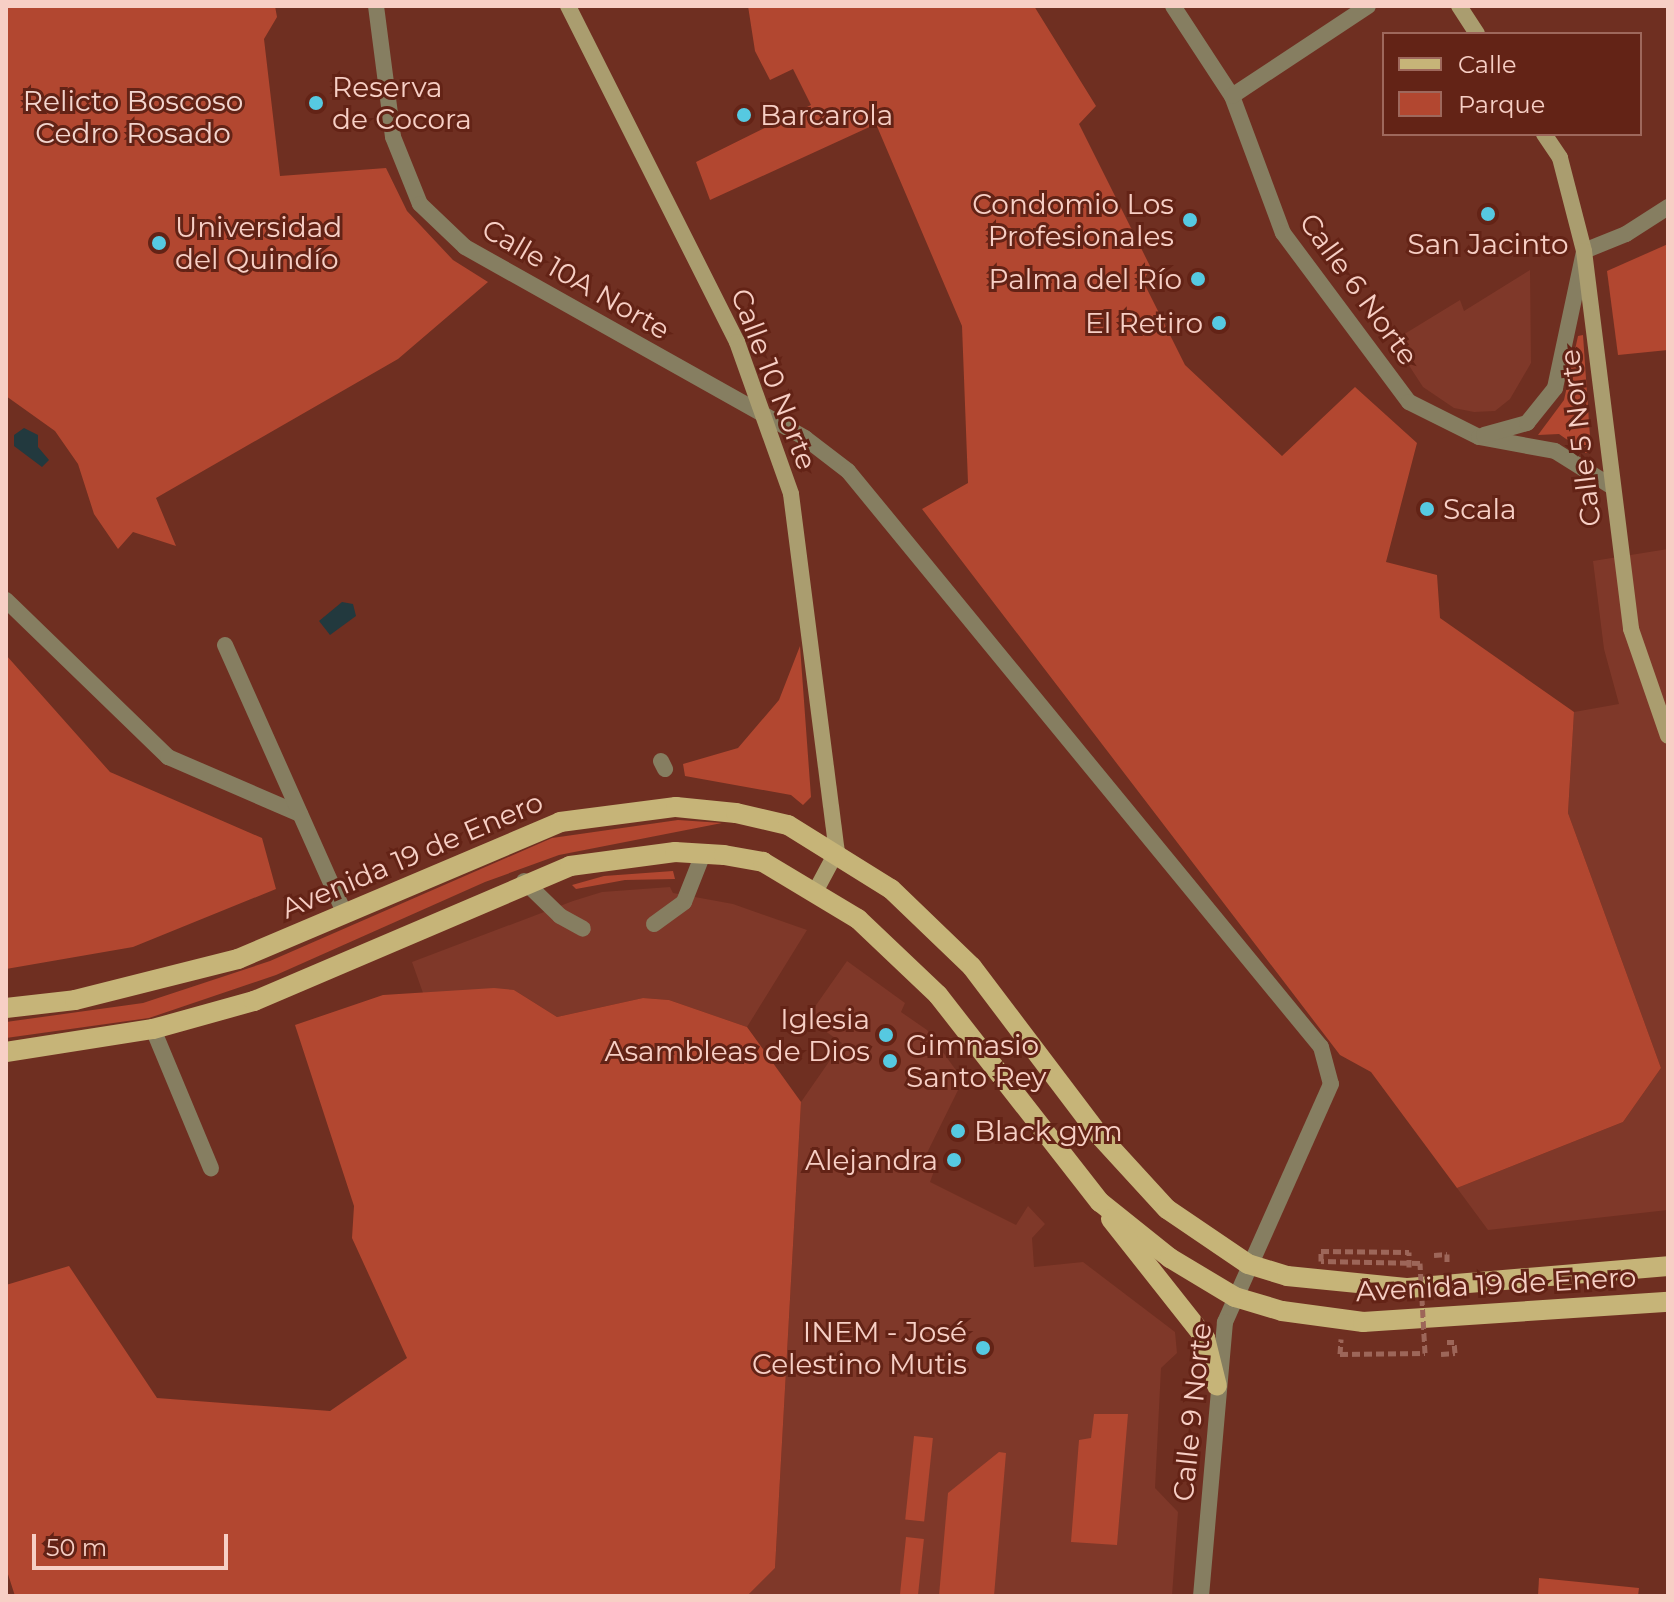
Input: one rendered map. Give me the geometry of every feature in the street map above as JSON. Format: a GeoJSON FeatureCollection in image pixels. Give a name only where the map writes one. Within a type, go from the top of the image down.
{"type":"FeatureCollection","features":[{"type":"Feature","properties":{"kind":"main road","name":"Avenida 19 de Enero"},"geometry":{"type":"LineString","coordinates":[[6,1008],[75,1000],[238,959],[560,822],[676,807],[788,825],[837,851],[891,889],[972,967],[1100,1136],[1167,1209],[1248,1264],[1287,1276],[1408,1288],[1668,1266]]}},
{"type":"Feature","properties":{"kind":"main road","name":"Avenida 19 de Enero"},"geometry":{"type":"LineString","coordinates":[[6,1052],[153,1029],[254,1001],[524,881],[570,866],[675,852],[763,862],[858,919],[938,995],[1100,1202],[1170,1258],[1235,1297],[1282,1311],[1363,1322],[1668,1302]]}},
{"type":"Feature","properties":{"kind":"main road"},"geometry":{"type":"LineString","coordinates":[[1100,1202],[1139,1260],[1205,1338],[1217,1386]]}},
{"type":"Feature","properties":{"kind":"street","name":"Calle 10A Norte"},"geometry":{"type":"LineString","coordinates":[[376,6],[393,137],[420,204],[465,247],[767,416],[848,471],[1321,1047],[1328,1063]]}},
{"type":"Feature","properties":{"kind":"street","name":"Calle 10 Norte"},"geometry":{"type":"LineString","coordinates":[[568,6],[737,342],[767,416],[791,494],[837,851]]}},
{"type":"Feature","properties":{"kind":"street","name":"Calle 6 Norte"},"geometry":{"type":"LineString","coordinates":[[1173,6],[1232,96],[1283,233],[1409,402],[1479,437],[1555,451],[1611,486]]}},
{"type":"Feature","properties":{"kind":"street"},"geometry":{"type":"LineString","coordinates":[[1232,96],[1368,6]]}},
{"type":"Feature","properties":{"kind":"street"},"geometry":{"type":"LineString","coordinates":[[1459,6],[1476,32]]}},
{"type":"Feature","properties":{"kind":"street","name":"Calle 5 Norte"},"geometry":{"type":"LineString","coordinates":[[1545,136],[1560,158],[1584,251],[1631,629],[1668,736]]}},
{"type":"Feature","properties":{"kind":"street"},"geometry":{"type":"LineString","coordinates":[[1479,437],[1527,423],[1555,388],[1584,251],[1626,234],[1668,207]]}},
{"type":"Feature","properties":{"kind":"street"},"geometry":{"type":"LineString","coordinates":[[6,600],[168,757],[300,814]]}},
{"type":"Feature","properties":{"kind":"street"},"geometry":{"type":"LineString","coordinates":[[225,645],[344,912]]}},
{"type":"Feature","properties":{"kind":"street"},"geometry":{"type":"LineString","coordinates":[[815,892],[837,851]]}},
{"type":"Feature","properties":{"kind":"street"},"geometry":{"type":"LineString","coordinates":[[654,924],[684,902],[703,854]]}},
{"type":"Feature","properties":{"kind":"street"},"geometry":{"type":"LineString","coordinates":[[524,881],[560,916],[583,929]]}},
{"type":"Feature","properties":{"kind":"street"},"geometry":{"type":"LineString","coordinates":[[153,1029],[211,1168]]}},
{"type":"Feature","properties":{"kind":"street","name":"Calle 9 Norte"},"geometry":{"type":"LineString","coordinates":[[1201,1596],[1225,1322],[1248,1264],[1331,1084],[1328,1063]]}},
{"type":"Feature","properties":{"kind":"path"},"geometry":{"type":"LineString","coordinates":[[1340,1354],[1425,1353],[1420,1263],[1321,1261],[1321,1251],[1409,1252]]}},
{"type":"Feature","properties":{"kind":"path"},"geometry":{"type":"LineString","coordinates":[[1426,1340],[1454,1342],[1455,1353],[1441,1354]]}},
{"type":"Feature","properties":{"kind":"shaded area"},"geometry":{"type":"Polygon","coordinates":[[[1530,270],[1531,363],[1510,399],[1495,411],[1474,412],[1454,408],[1423,387],[1393,341],[1460,300],[1464,311],[1530,270]]]}},
{"type":"Feature","properties":{"kind":"shaded area"},"geometry":{"type":"Polygon","coordinates":[[[1668,549],[1668,1210],[1488,1230],[1457,1188],[1623,1122],[1661,1068],[1568,813],[1574,712],[1619,704],[1604,649],[1593,561],[1668,549]]]}},
{"type":"Feature","properties":{"kind":"shaded area"},"geometry":{"type":"Polygon","coordinates":[[[670,887],[673,893],[733,904],[807,930],[747,1027],[669,1000],[643,998],[557,1017],[514,990],[423,993],[412,962],[602,892],[670,887]]]}},
{"type":"Feature","properties":{"kind":"shaded area","name":"INEM - José Celestino Mutis"},"geometry":{"type":"Polygon","coordinates":[[[847,961],[905,1003],[901,1012],[927,1030],[963,1080],[925,1157],[937,1163],[930,1182],[1016,1225],[1028,1206],[1045,1224],[1032,1238],[1034,1267],[1083,1262],[1175,1332],[1177,1353],[1161,1368],[1155,1488],[1178,1512],[1172,1596],[747,1596],[775,1568],[801,1102],[842,1043],[807,1018],[847,961]]]}},
{"type":"Feature","properties":{"kind":"green space","name":"Relicto Boscoso Cedro Rosado"},"geometry":{"type":"Polygon","coordinates":[[[6,6],[275,6],[277,17],[264,39],[280,176],[386,168],[407,211],[453,260],[488,282],[398,359],[156,498],[176,546],[133,532],[118,549],[94,514],[78,464],[55,431],[6,396],[6,6]]]}},
{"type":"Feature","properties":{"kind":"green space"},"geometry":{"type":"Polygon","coordinates":[[[748,6],[1034,6],[1096,106],[1079,124],[1151,268],[1143,281],[1185,365],[1282,456],[1355,387],[1417,443],[1386,562],[1437,575],[1440,618],[1574,712],[1568,813],[1661,1068],[1623,1122],[1457,1188],[1371,1072],[1340,1055],[922,509],[968,483],[962,326],[876,124],[710,200],[696,162],[811,105],[793,69],[770,80],[755,51],[748,6]]]}},
{"type":"Feature","properties":{"kind":"green space"},"geometry":{"type":"Polygon","coordinates":[[[1668,244],[1668,350],[1618,355],[1607,271],[1668,244]]]}},
{"type":"Feature","properties":{"kind":"green space"},"geometry":{"type":"Polygon","coordinates":[[[1583,335],[1591,451],[1586,453],[1559,434],[1538,435],[1564,400],[1578,336],[1583,335]]]}},
{"type":"Feature","properties":{"kind":"green space"},"geometry":{"type":"Polygon","coordinates":[[[800,646],[811,797],[803,805],[791,795],[685,776],[683,764],[738,748],[779,700],[800,646]]]}},
{"type":"Feature","properties":{"kind":"green space"},"geometry":{"type":"Polygon","coordinates":[[[6,655],[110,772],[262,838],[276,889],[133,947],[6,969],[6,655]]]}},
{"type":"Feature","properties":{"kind":"green space"},"geometry":{"type":"Polygon","coordinates":[[[678,820],[722,823],[559,855],[485,882],[276,975],[149,1018],[6,1038],[6,1022],[143,1003],[270,961],[552,838],[678,820]]]}},
{"type":"Feature","properties":{"kind":"green space"},"geometry":{"type":"Polygon","coordinates":[[[673,871],[675,879],[625,880],[576,889],[572,885],[604,876],[673,871]]]}},
{"type":"Feature","properties":{"kind":"green space"},"geometry":{"type":"Polygon","coordinates":[[[494,988],[514,990],[557,1017],[643,998],[669,1000],[747,1027],[801,1102],[775,1568],[747,1596],[15,1596],[6,1568],[6,1285],[69,1266],[157,1398],[330,1411],[407,1358],[352,1238],[354,1206],[295,1025],[383,995],[494,988]]]}},
{"type":"Feature","properties":{"kind":"green space"},"geometry":{"type":"Polygon","coordinates":[[[1094,1414],[1128,1414],[1117,1545],[1071,1542],[1079,1440],[1091,1438],[1094,1414]]]}},
{"type":"Feature","properties":{"kind":"green space"},"geometry":{"type":"Polygon","coordinates":[[[914,1436],[933,1438],[924,1522],[905,1520],[914,1436]]]}},
{"type":"Feature","properties":{"kind":"green space"},"geometry":{"type":"Polygon","coordinates":[[[999,1452],[1006,1453],[994,1596],[939,1596],[948,1493],[999,1452]]]}},
{"type":"Feature","properties":{"kind":"green space"},"geometry":{"type":"Polygon","coordinates":[[[906,1537],[924,1539],[918,1596],[900,1596],[906,1537]]]}},
{"type":"Feature","properties":{"kind":"green space"},"geometry":{"type":"Polygon","coordinates":[[[1539,1578],[1639,1588],[1638,1596],[1538,1596],[1539,1578]]]}},
{"type":"Feature","properties":{"kind":"water"},"geometry":{"type":"Polygon","coordinates":[[[24,428],[38,435],[38,447],[49,460],[42,467],[14,446],[14,435],[24,428]]]}},
{"type":"Feature","properties":{"kind":"water"},"geometry":{"type":"Polygon","coordinates":[[[342,602],[353,604],[356,616],[330,635],[319,621],[342,602]]]}},
{"type":"Feature","properties":{"kind":"place","name":"Reserva de Cocora"},"geometry":{"type":"Point","coordinates":[316,103]}},
{"type":"Feature","properties":{"kind":"place","name":"Barcarola"},"geometry":{"type":"Point","coordinates":[744,115]}},
{"type":"Feature","properties":{"kind":"place","name":"San Jacinto"},"geometry":{"type":"Point","coordinates":[1488,214]}},
{"type":"Feature","properties":{"kind":"place","name":"Condomio Los Profesionales"},"geometry":{"type":"Point","coordinates":[1190,220]}},
{"type":"Feature","properties":{"kind":"place","name":"Universidad del Quindío"},"geometry":{"type":"Point","coordinates":[159,243]}},
{"type":"Feature","properties":{"kind":"place","name":"Palma del Río"},"geometry":{"type":"Point","coordinates":[1198,279]}},
{"type":"Feature","properties":{"kind":"place","name":"El Retiro"},"geometry":{"type":"Point","coordinates":[1219,323]}},
{"type":"Feature","properties":{"kind":"place","name":"Scala"},"geometry":{"type":"Point","coordinates":[1427,509]}},
{"type":"Feature","properties":{"kind":"place","name":"Iglesia Asambleas de Dios"},"geometry":{"type":"Point","coordinates":[886,1035]}},
{"type":"Feature","properties":{"kind":"place","name":"Gimnasio Santo Rey"},"geometry":{"type":"Point","coordinates":[890,1061]}},
{"type":"Feature","properties":{"kind":"place","name":"Black gym"},"geometry":{"type":"Point","coordinates":[958,1131]}},
{"type":"Feature","properties":{"kind":"place","name":"Alejandra"},"geometry":{"type":"Point","coordinates":[954,1160]}},
{"type":"Feature","properties":{"kind":"place","name":"INEM - José Celestino Mutis"},"geometry":{"type":"Point","coordinates":[983,1348]}}]}
